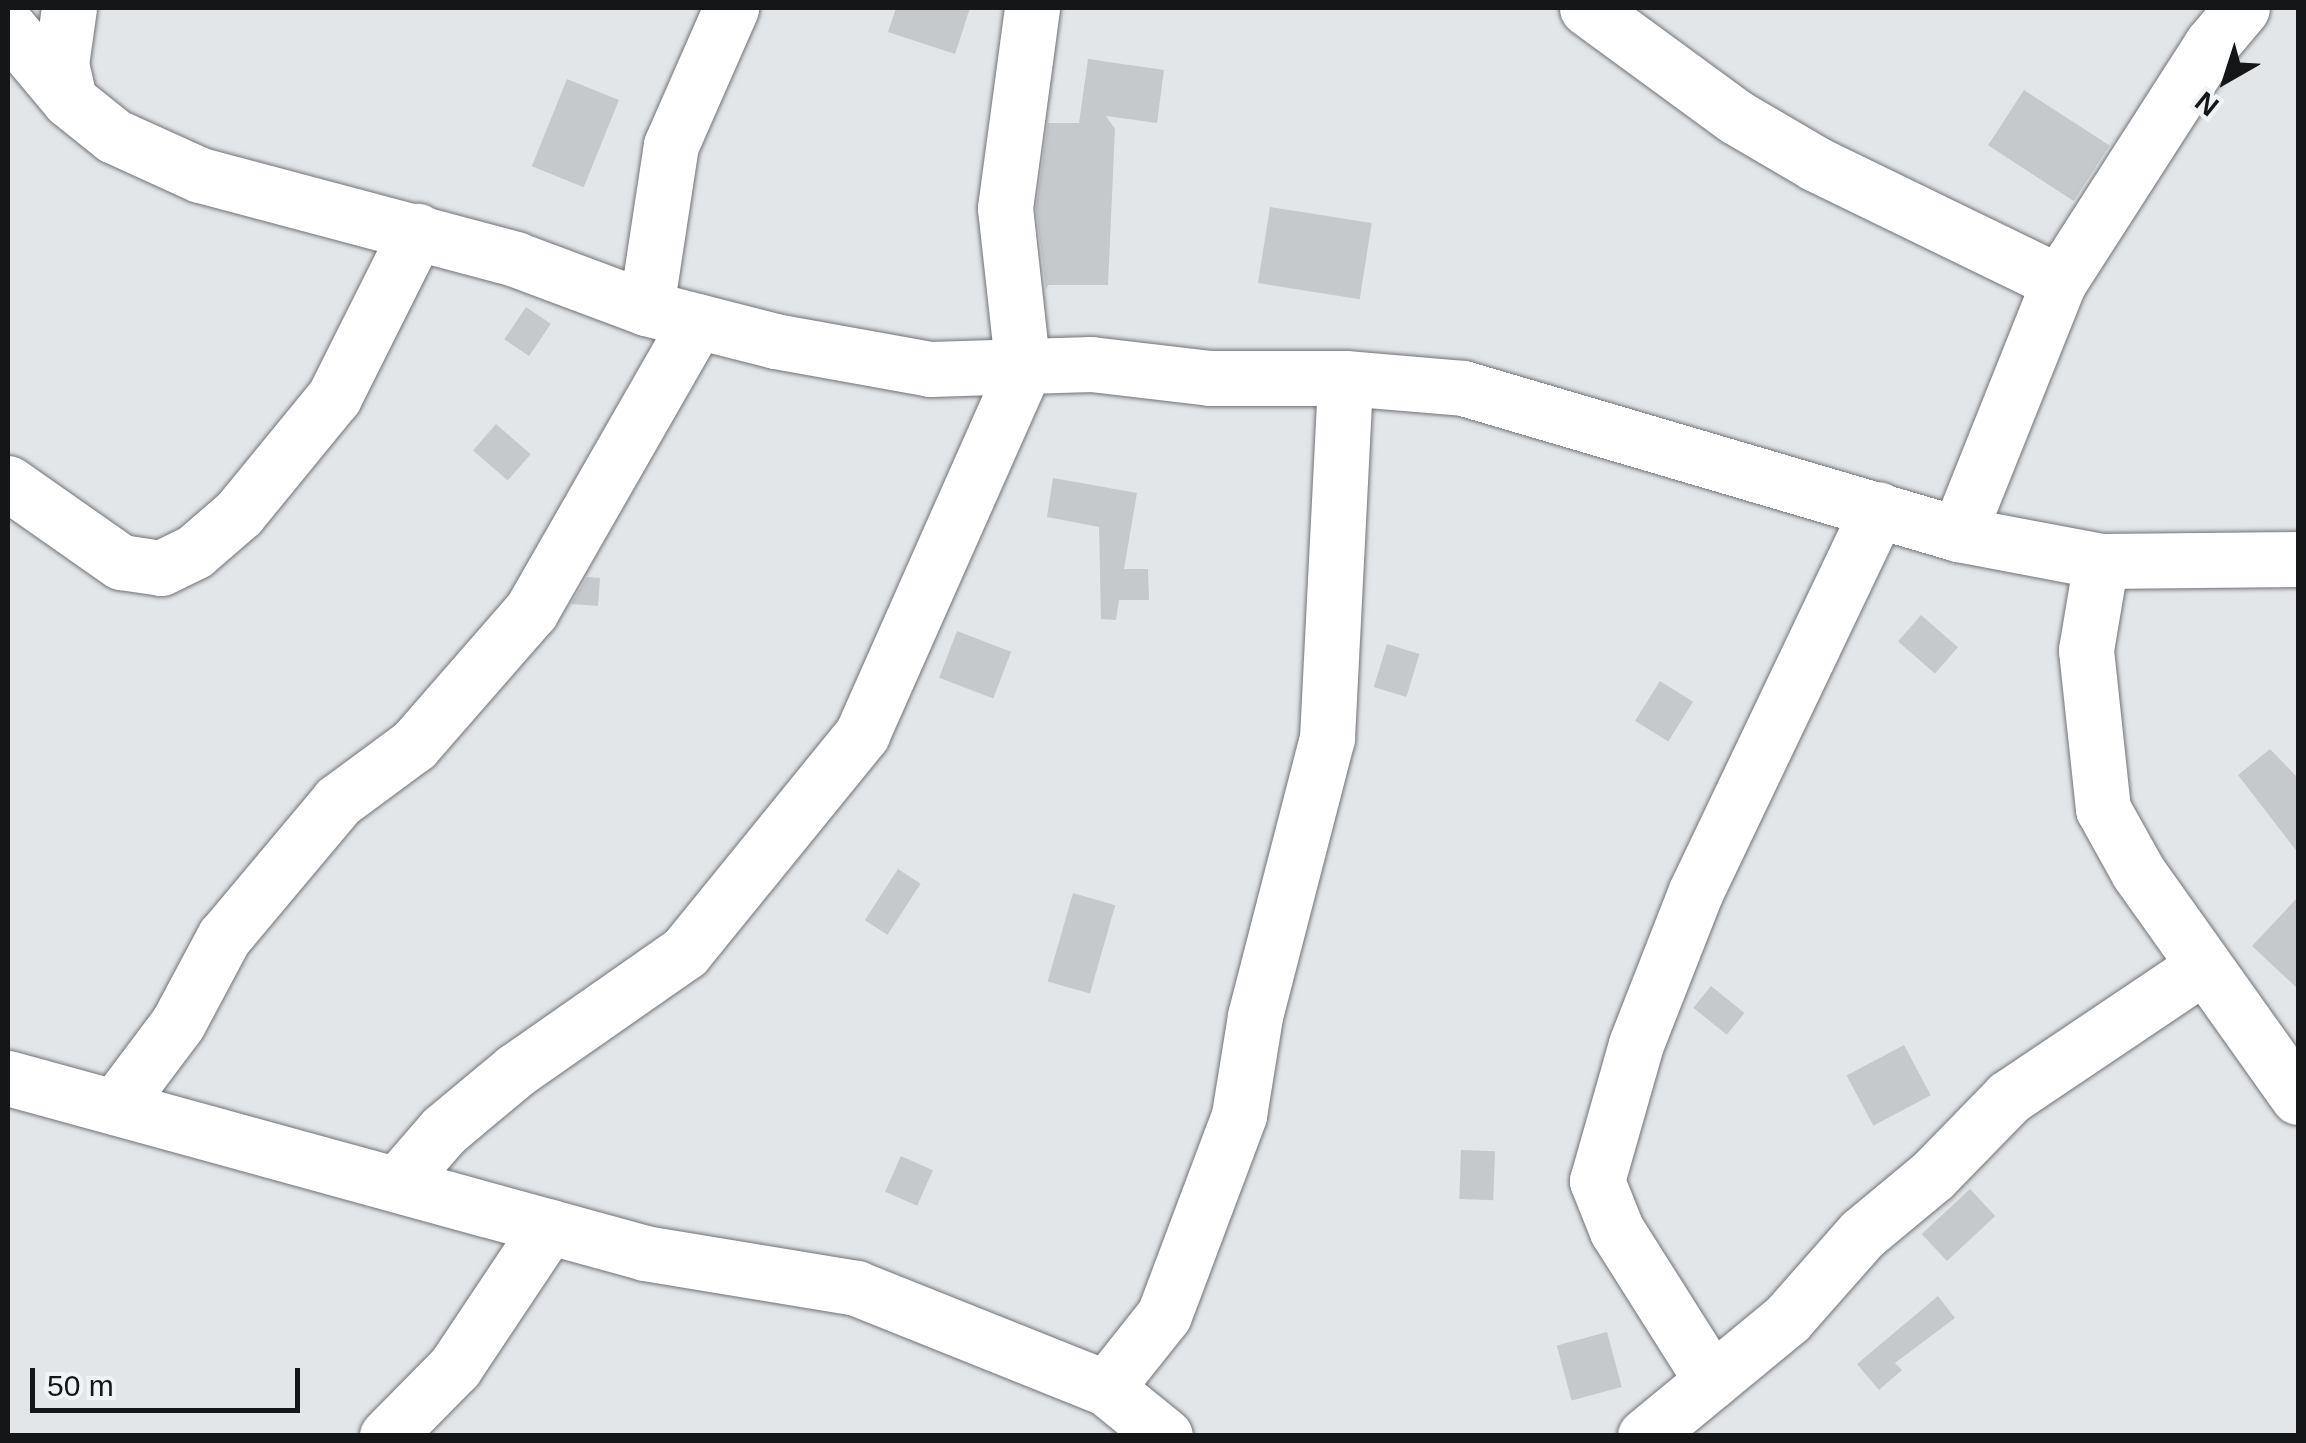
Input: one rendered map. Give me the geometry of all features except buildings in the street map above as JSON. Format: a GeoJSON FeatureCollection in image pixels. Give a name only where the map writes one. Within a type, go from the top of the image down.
{"type":"FeatureCollection","features":[{"type":"Feature","properties":{"kind":"street"},"geometry":{"type":"LineString","coordinates":[[68,8],[61,64],[69,100]]}},
{"type":"Feature","properties":{"kind":"street"},"geometry":{"type":"LineString","coordinates":[[115,1107],[178,1023],[224,936],[338,801],[414,745],[531,611],[672,314],[671,145],[731,8]]}},
{"type":"Feature","properties":{"kind":"street"},"geometry":{"type":"LineString","coordinates":[[397,1184],[444,1130],[516,1070],[685,952],[862,734],[1023,371],[1005,208],[1032,8]]}},
{"type":"Feature","properties":{"kind":"street"},"geometry":{"type":"LineString","coordinates":[[1588,8],[1736,118],[1816,164],[2059,282]]}},
{"type":"Feature","properties":{"kind":"street"},"geometry":{"type":"LineString","coordinates":[[1958,534],[2059,282],[2210,45],[2242,8]]}},
{"type":"Feature","properties":{"kind":"street"},"geometry":{"type":"LineString","coordinates":[[8,27],[69,100],[114,136],[200,175],[417,231],[672,314],[930,370],[1023,371],[1091,364],[1210,378],[1345,378],[1463,388],[1958,534],[2101,561],[2298,559]]}},
{"type":"Feature","properties":{"kind":"street"},"geometry":{"type":"LineString","coordinates":[[8,483],[121,562],[161,568],[194,552],[239,513],[334,397],[417,231]]}},
{"type":"Feature","properties":{"kind":"street"},"geometry":{"type":"LineString","coordinates":[[1106,1388],[1164,1315],[1239,1114],[1255,1016],[1327,738],[1345,378]]}},
{"type":"Feature","properties":{"kind":"street"},"geometry":{"type":"LineString","coordinates":[[1712,1381],[1617,1231],[1597,1181],[1636,1044],[1696,891],[1878,509]]}},
{"type":"Feature","properties":{"kind":"street"},"geometry":{"type":"LineString","coordinates":[[2101,561],[2086,650],[2103,809],[2138,872],[2298,1097]]}},
{"type":"Feature","properties":{"kind":"street"},"geometry":{"type":"LineString","coordinates":[[1645,1436],[1788,1318],[1862,1234],[1933,1176],[2009,1097],[2204,966]]}},
{"type":"Feature","properties":{"kind":"street"},"geometry":{"type":"LineString","coordinates":[[8,1078],[645,1253],[856,1288],[1106,1388],[1164,1436]]}},
{"type":"Feature","properties":{"kind":"street"},"geometry":{"type":"LineString","coordinates":[[387,1436],[456,1367],[548,1226]]}}]}
